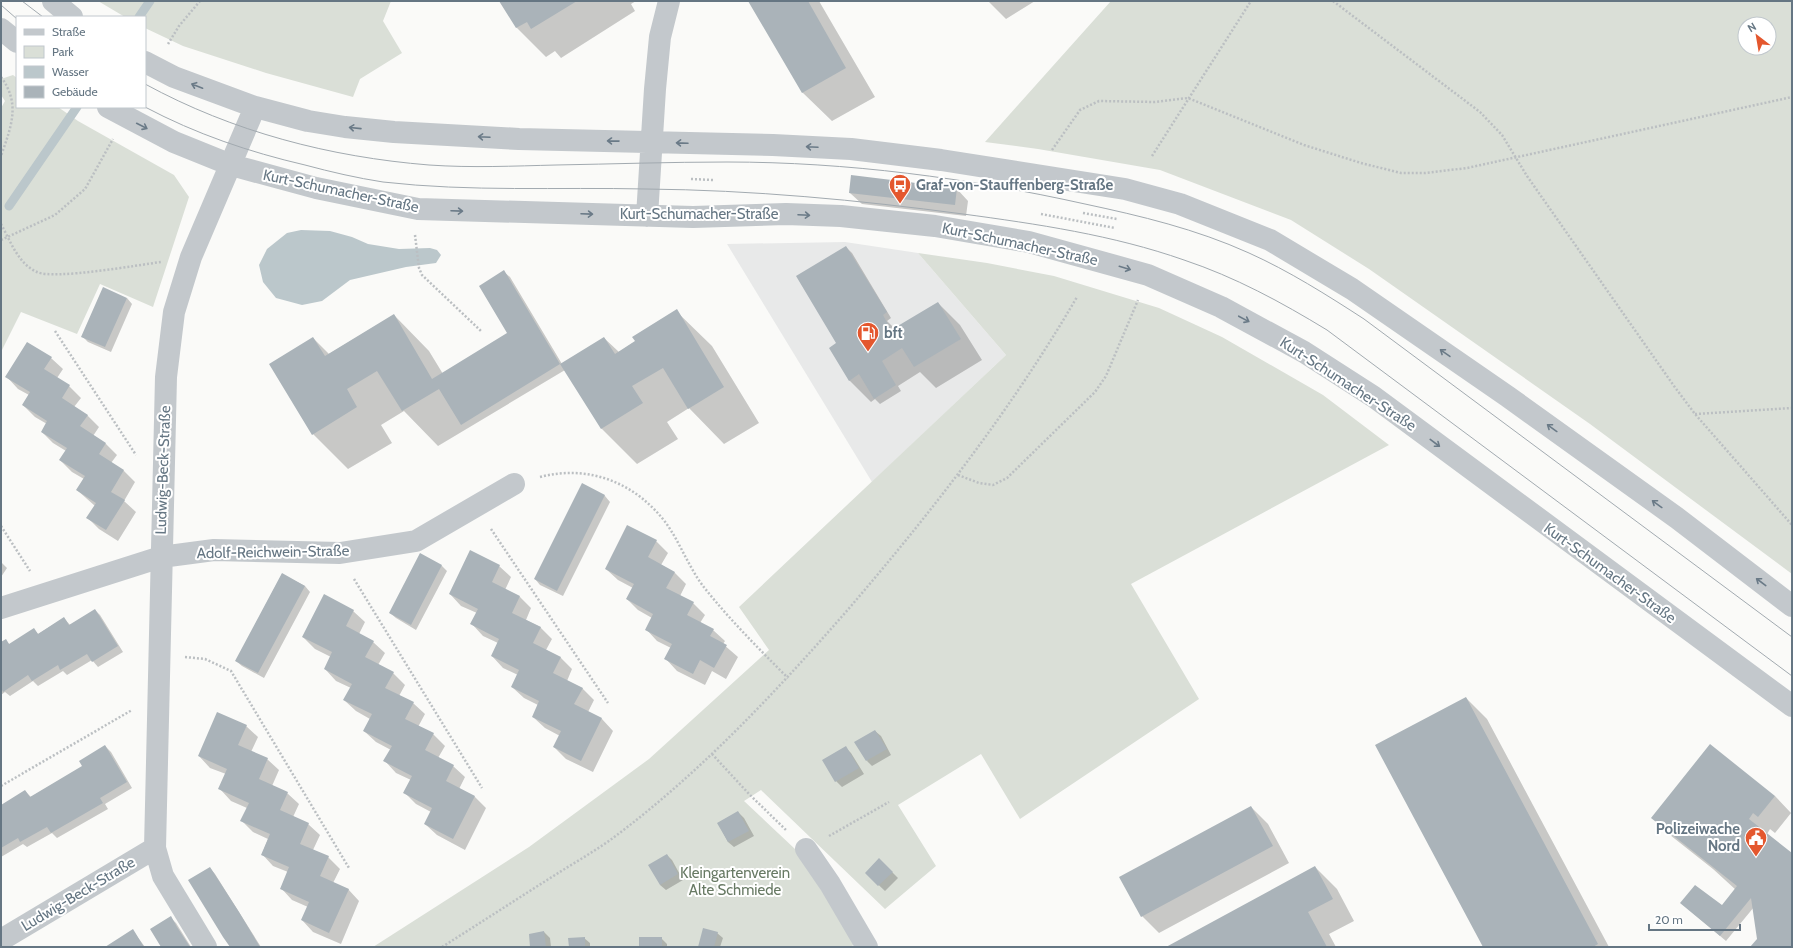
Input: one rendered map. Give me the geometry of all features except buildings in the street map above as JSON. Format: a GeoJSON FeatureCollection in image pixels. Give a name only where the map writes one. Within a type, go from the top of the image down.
{"type":"FeatureCollection","features":[{"type":"Feature","properties":{"kind":"street"},"geometry":{"type":"LineString","coordinates":[[647,216],[655,89],[660,37],[668,1]]}},
{"type":"Feature","properties":{"kind":"street"},"geometry":{"type":"LineString","coordinates":[[1,30],[16,41]]}},
{"type":"Feature","properties":{"kind":"street"},"geometry":{"type":"LineString","coordinates":[[146,63],[174,77],[255,107],[308,121],[394,132],[519,139],[851,149],[941,160],[1125,189],[1180,204],[1263,237],[1352,289],[1500,391],[1677,518],[1792,606]]}},
{"type":"Feature","properties":{"kind":"street","name":"Ludwig-Beck-Straße"},"geometry":{"type":"LineString","coordinates":[[206,947],[163,876],[155,848],[158,654],[166,377],[174,312],[191,257],[255,107]]}},
{"type":"Feature","properties":{"kind":"street","name":"Kurt-Schumacher-Straße"},"geometry":{"type":"LineString","coordinates":[[110,108],[204,156],[231,165],[316,188],[418,209],[693,217],[786,214],[841,216],[935,226],[1029,242],[1148,275],[1221,307],[1304,352],[1374,397],[1792,706]]}},
{"type":"Feature","properties":{"kind":"street","name":"Adolf-Reichwein-Straße"},"geometry":{"type":"LineString","coordinates":[[1,608],[161,557],[214,550],[338,553],[416,540],[514,484]]}},
{"type":"Feature","properties":{"kind":"street","name":"Ludwig-Beck-Straße"},"geometry":{"type":"LineString","coordinates":[[1,940],[155,848]]}},
{"type":"Feature","properties":{"kind":"street"},"geometry":{"type":"LineString","coordinates":[[806,849],[830,884],[867,947]]}},
{"type":"Feature","properties":{"kind":"path"},"geometry":{"type":"LineString","coordinates":[[179,26],[200,1]]}},
{"type":"Feature","properties":{"kind":"path"},"geometry":{"type":"LineString","coordinates":[[1152,156],[1251,1]]}},
{"type":"Feature","properties":{"kind":"path"},"geometry":{"type":"LineString","coordinates":[[1333,1],[1480,112],[1502,135],[1515,157],[1674,386],[1695,414],[1792,525]]}},
{"type":"Feature","properties":{"kind":"path"},"geometry":{"type":"LineString","coordinates":[[1,77],[11,97],[14,115],[1,156]]}},
{"type":"Feature","properties":{"kind":"path"},"geometry":{"type":"LineString","coordinates":[[1049,156],[1080,110],[1099,102],[1155,102],[1188,98],[1304,145],[1361,163],[1401,173],[1425,173],[1467,168],[1792,97]]}},
{"type":"Feature","properties":{"kind":"path"},"geometry":{"type":"LineString","coordinates":[[1,240],[55,215],[85,189],[101,162]]}},
{"type":"Feature","properties":{"kind":"path"},"geometry":{"type":"LineString","coordinates":[[691,179],[713,180]]}},
{"type":"Feature","properties":{"kind":"path"},"geometry":{"type":"LineString","coordinates":[[1083,212],[1117,219]]}},
{"type":"Feature","properties":{"kind":"path"},"geometry":{"type":"LineString","coordinates":[[1041,214],[1116,228]]}},
{"type":"Feature","properties":{"kind":"path"},"geometry":{"type":"LineString","coordinates":[[1,224],[22,261],[36,272],[45,275],[124,267],[191,257]]}},
{"type":"Feature","properties":{"kind":"path"},"geometry":{"type":"LineString","coordinates":[[415,236],[419,268],[422,275],[481,331]]}},
{"type":"Feature","properties":{"kind":"path"},"geometry":{"type":"LineString","coordinates":[[958,475],[979,483],[993,485],[1007,478],[1096,392],[1106,376],[1148,275]]}},
{"type":"Feature","properties":{"kind":"path"},"geometry":{"type":"LineString","coordinates":[[442,947],[612,838],[658,802],[712,754],[788,678],[897,553],[958,475],[1010,403],[1048,346],[1077,297]]}},
{"type":"Feature","properties":{"kind":"path"},"geometry":{"type":"LineString","coordinates":[[55,332],[140,459],[163,468]]}},
{"type":"Feature","properties":{"kind":"path"},"geometry":{"type":"LineString","coordinates":[[1695,414],[1792,408]]}},
{"type":"Feature","properties":{"kind":"path"},"geometry":{"type":"LineString","coordinates":[[514,484],[556,473],[592,475],[622,484],[643,498],[666,524],[706,590],[747,637],[788,678]]}},
{"type":"Feature","properties":{"kind":"path"},"geometry":{"type":"LineString","coordinates":[[475,506],[608,703]]}},
{"type":"Feature","properties":{"kind":"path"},"geometry":{"type":"LineString","coordinates":[[1,526],[44,594]]}},
{"type":"Feature","properties":{"kind":"path"},"geometry":{"type":"LineString","coordinates":[[338,553],[482,788]]}},
{"type":"Feature","properties":{"kind":"path"},"geometry":{"type":"LineString","coordinates":[[158,654],[205,659],[231,671],[349,868]]}},
{"type":"Feature","properties":{"kind":"path"},"geometry":{"type":"LineString","coordinates":[[1,786],[158,694]]}},
{"type":"Feature","properties":{"kind":"path"},"geometry":{"type":"LineString","coordinates":[[712,754],[749,794],[806,849],[889,802]]}},
{"type":"Feature","properties":{"kind":"shaded area"},"geometry":{"type":"Polygon","coordinates":[[[845,242],[918,253],[1006,355],[872,482],[727,244],[845,242]]]}},
{"type":"Feature","properties":{"kind":"green space"},"geometry":{"type":"Polygon","coordinates":[[[98,1],[391,1],[383,21],[402,53],[360,79],[353,97],[266,73],[183,46],[146,28],[146,16],[123,16],[98,1]]]}},
{"type":"Feature","properties":{"kind":"green space"},"geometry":{"type":"Polygon","coordinates":[[[1111,1],[1792,1],[1792,574],[1590,424],[1369,269],[1291,220],[1160,170],[1038,149],[985,142],[1111,1]]]}},
{"type":"Feature","properties":{"kind":"green space"},"geometry":{"type":"Polygon","coordinates":[[[13,75],[16,77],[16,108],[59,108],[78,121],[174,175],[189,197],[153,307],[100,284],[77,334],[21,312],[1,352],[1,108],[5,101],[1,95],[1,79],[13,75]]]}},
{"type":"Feature","properties":{"kind":"green space","name":"Kleingartenverein Alte Schmiede"},"geometry":{"type":"Polygon","coordinates":[[[918,253],[987,263],[1054,276],[1159,308],[1222,337],[1323,395],[1389,445],[1131,584],[1199,699],[1020,819],[981,754],[898,805],[936,866],[885,909],[761,790],[744,801],[795,849],[856,944],[850,947],[373,947],[529,847],[649,759],[769,650],[739,607],[1006,355],[918,253]]]}},
{"type":"Feature","properties":{"kind":"water"},"geometry":{"type":"Polygon","coordinates":[[[301,230],[330,231],[352,237],[368,244],[399,249],[430,248],[437,250],[441,255],[436,263],[406,267],[350,280],[322,301],[302,305],[276,298],[263,282],[259,265],[267,249],[287,233],[301,230]]]}},
{"type":"Feature","properties":{"kind":"waterway"},"geometry":{"type":"LineString","coordinates":[[140,16],[150,1]]}},
{"type":"Feature","properties":{"kind":"waterway"},"geometry":{"type":"LineString","coordinates":[[9,206],[76,108]]}},
{"type":"Feature","properties":{"kind":"tram line"},"geometry":{"type":"LineString","coordinates":[[22,1],[42,16]]}},
{"type":"Feature","properties":{"kind":"tram line"},"geometry":{"type":"LineString","coordinates":[[1,5],[16,18]]}},
{"type":"Feature","properties":{"kind":"tram line"},"geometry":{"type":"LineString","coordinates":[[146,85],[178,101],[247,129],[283,140],[355,156],[429,165],[477,167],[727,162],[862,168],[997,186],[1148,218],[1189,230],[1229,244],[1293,275],[1364,319],[1792,637]]}},
{"type":"Feature","properties":{"kind":"tram line"},"geometry":{"type":"LineString","coordinates":[[146,108],[203,134],[243,148],[324,170],[383,182],[482,188],[725,191],[845,200],[1047,226],[1102,237],[1157,251],[1184,260],[1240,282],[1327,330],[1792,676]]}},
{"type":"Feature","properties":{"kind":"place","name":"Graf-von-Stauffenberg-Straße"},"geometry":{"type":"Point","coordinates":[900,204]}},
{"type":"Feature","properties":{"kind":"place","name":"bft"},"geometry":{"type":"Point","coordinates":[868,352]}},
{"type":"Feature","properties":{"kind":"place","name":"Polizeiwache Nord"},"geometry":{"type":"Point","coordinates":[1756,858]}}]}
